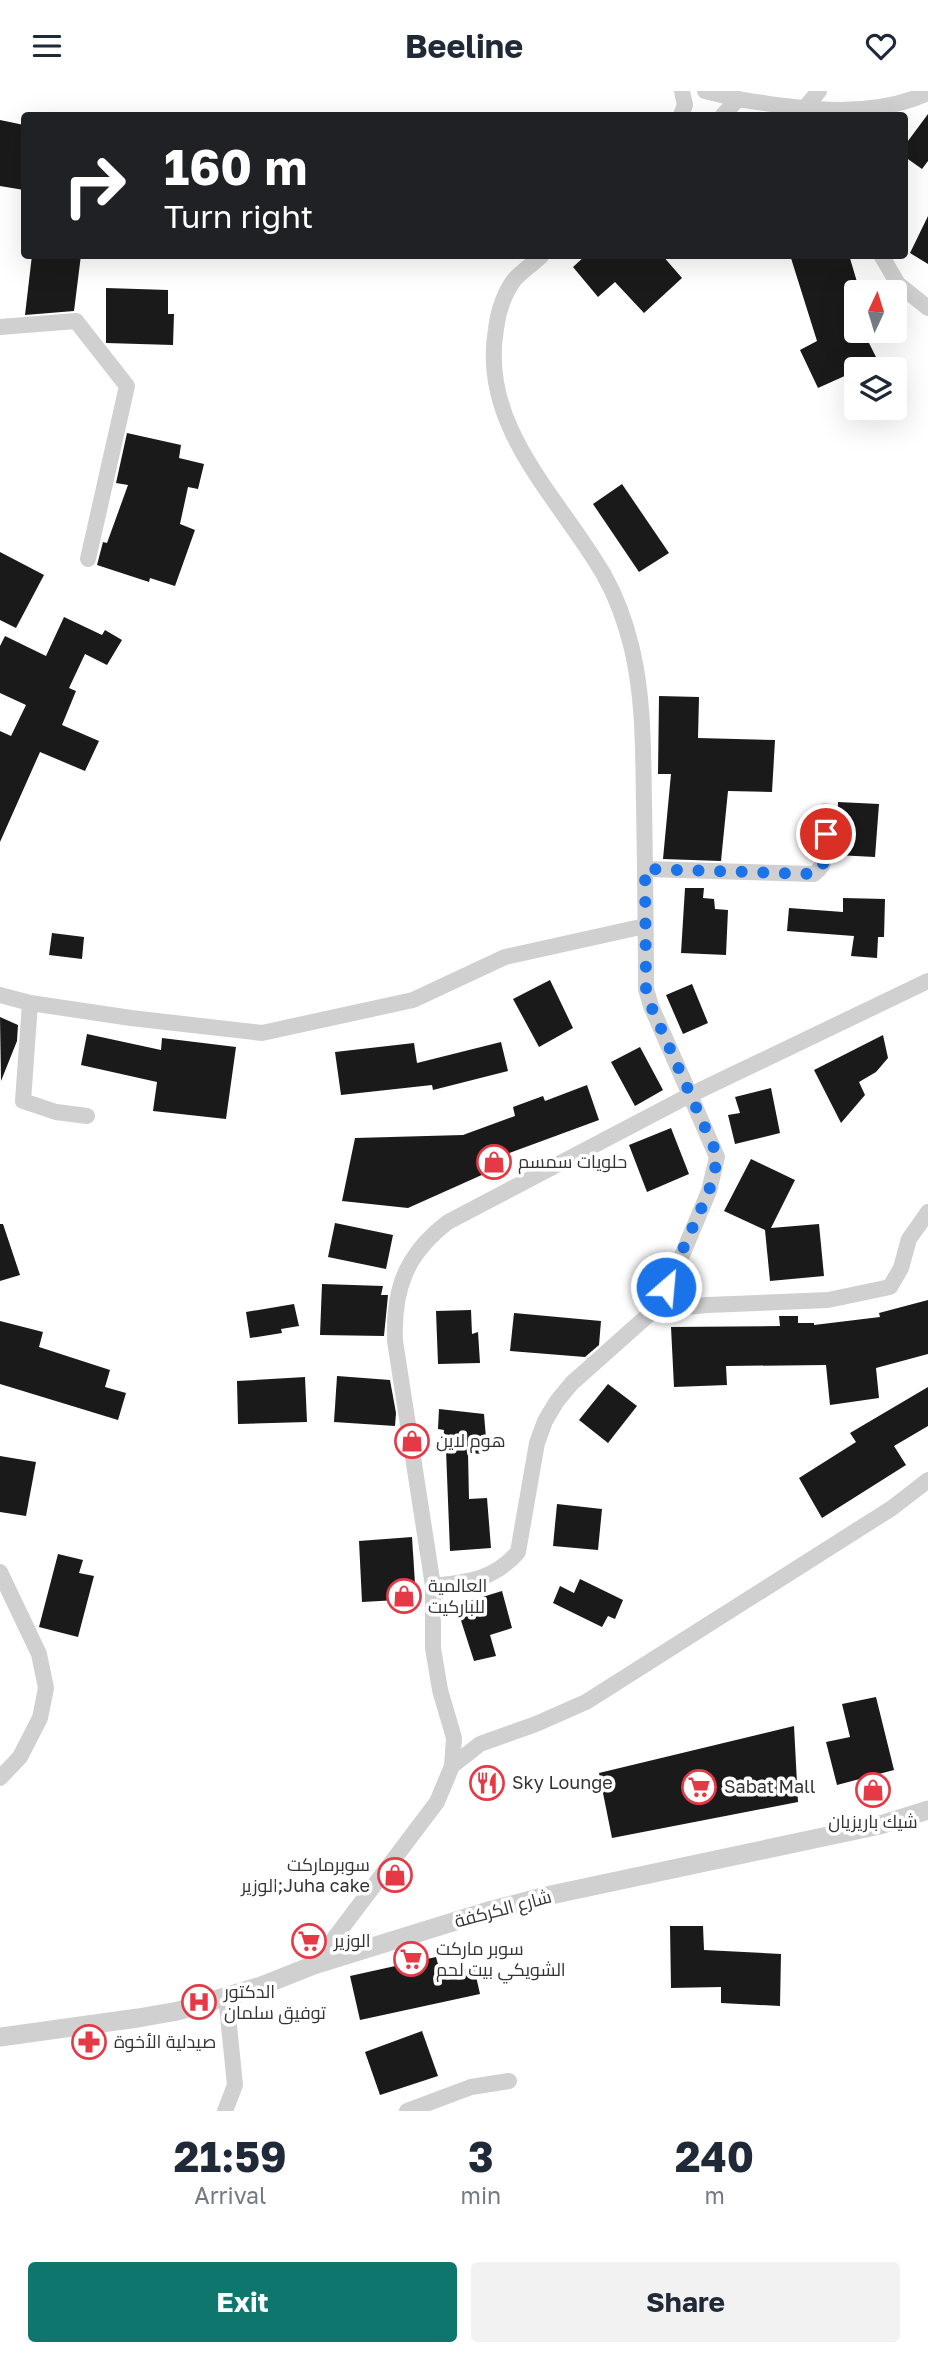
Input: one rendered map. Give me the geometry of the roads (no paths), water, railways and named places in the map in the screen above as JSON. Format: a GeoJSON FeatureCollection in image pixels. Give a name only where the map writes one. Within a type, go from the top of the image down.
{"type":"FeatureCollection","features":[{"type":"Feature","properties":{"kind":"street"},"geometry":{"type":"LineString","coordinates":[[682,91],[685,105],[682,112]]}},
{"type":"Feature","properties":{"kind":"street"},"geometry":{"type":"LineString","coordinates":[[705,91],[804,112]]}},
{"type":"Feature","properties":{"kind":"street"},"geometry":{"type":"LineString","coordinates":[[809,112],[819,91]]}},
{"type":"Feature","properties":{"kind":"street"},"geometry":{"type":"LineString","coordinates":[[826,112],[903,103],[928,93]]}},
{"type":"Feature","properties":{"kind":"street"},"geometry":{"type":"LineString","coordinates":[[726,112],[738,99],[742,100]]}},
{"type":"Feature","properties":{"kind":"street"},"geometry":{"type":"LineString","coordinates":[[433,1586],[460,1583],[492,1574],[518,1552],[537,1443],[545,1421],[572,1383],[654,1310],[700,1216],[717,1165],[715,1149],[651,1006],[646,989],[643,734],[639,681],[622,614],[605,576],[542,484],[509,429],[497,398],[493,345],[499,311],[514,281],[538,259]]}},
{"type":"Feature","properties":{"kind":"street"},"geometry":{"type":"LineString","coordinates":[[883,259],[898,284],[928,308]]}},
{"type":"Feature","properties":{"kind":"street"},"geometry":{"type":"LineString","coordinates":[[0,327],[76,321],[127,386],[88,559]]}},
{"type":"Feature","properties":{"kind":"street"},"geometry":{"type":"LineString","coordinates":[[645,869],[814,874],[822,868],[826,857],[825,811]]}},
{"type":"Feature","properties":{"kind":"street"},"geometry":{"type":"LineString","coordinates":[[0,995],[30,1003],[131,1018],[262,1033],[413,1000],[506,957],[646,926]]}},
{"type":"Feature","properties":{"kind":"street"},"geometry":{"type":"LineString","coordinates":[[314,1965],[438,1802],[452,1766],[454,1738],[440,1690],[433,1648],[433,1586],[395,1341],[397,1300],[405,1273],[415,1253],[428,1237],[448,1222],[690,1095],[928,981]]}},
{"type":"Feature","properties":{"kind":"street"},"geometry":{"type":"LineString","coordinates":[[30,1003],[23,1101],[56,1112],[87,1116]]}},
{"type":"Feature","properties":{"kind":"street"},"geometry":{"type":"LineString","coordinates":[[654,1310],[828,1300],[890,1287],[901,1268],[909,1239],[928,1212]]}},
{"type":"Feature","properties":{"kind":"street"},"geometry":{"type":"LineString","coordinates":[[452,1766],[481,1744],[586,1702],[892,1508],[928,1480]]}},
{"type":"Feature","properties":{"kind":"street"},"geometry":{"type":"LineString","coordinates":[[0,1573],[39,1654],[46,1688],[40,1718],[20,1757],[0,1778]]}},
{"type":"Feature","properties":{"kind":"street","name":"شارع الكركفة"},"geometry":{"type":"LineString","coordinates":[[0,2037],[178,2011],[485,1912],[546,1896],[867,1828],[928,1810]]}},
{"type":"Feature","properties":{"kind":"street"},"geometry":{"type":"LineString","coordinates":[[225,2111],[235,2085],[226,1997]]}},
{"type":"Feature","properties":{"kind":"street"},"geometry":{"type":"LineString","coordinates":[[407,2111],[471,2087],[509,2081]]}},
{"type":"Feature","properties":{"kind":"place","name":"حلويات سمسم"},"geometry":{"type":"Point","coordinates":[494,1162]}},
{"type":"Feature","properties":{"kind":"place","name":"هوم لاين"},"geometry":{"type":"Point","coordinates":[412,1441]}},
{"type":"Feature","properties":{"kind":"place","name":"العالمية للباركيت"},"geometry":{"type":"Point","coordinates":[404,1596]}},
{"type":"Feature","properties":{"kind":"place","name":"Sky Lounge"},"geometry":{"type":"Point","coordinates":[487,1783]}},
{"type":"Feature","properties":{"kind":"place","name":"Sabat Mall"},"geometry":{"type":"Point","coordinates":[699,1787]}},
{"type":"Feature","properties":{"kind":"place","name":"شيك باريزيان"},"geometry":{"type":"Point","coordinates":[873,1790]}},
{"type":"Feature","properties":{"kind":"place","name":"سوبرماركت الوزير;Juha cake"},"geometry":{"type":"Point","coordinates":[395,1875]}},
{"type":"Feature","properties":{"kind":"place","name":"الوزير"},"geometry":{"type":"Point","coordinates":[309,1941]}},
{"type":"Feature","properties":{"kind":"place","name":"سوبر ماركت الشويكي بيت لحم"},"geometry":{"type":"Point","coordinates":[411,1959]}},
{"type":"Feature","properties":{"kind":"place","name":"الدكتور توفيق سلمان"},"geometry":{"type":"Point","coordinates":[199,2002]}},
{"type":"Feature","properties":{"kind":"place","name":"صيدلية الأخوة"},"geometry":{"type":"Point","coordinates":[89,2042]}}]}
